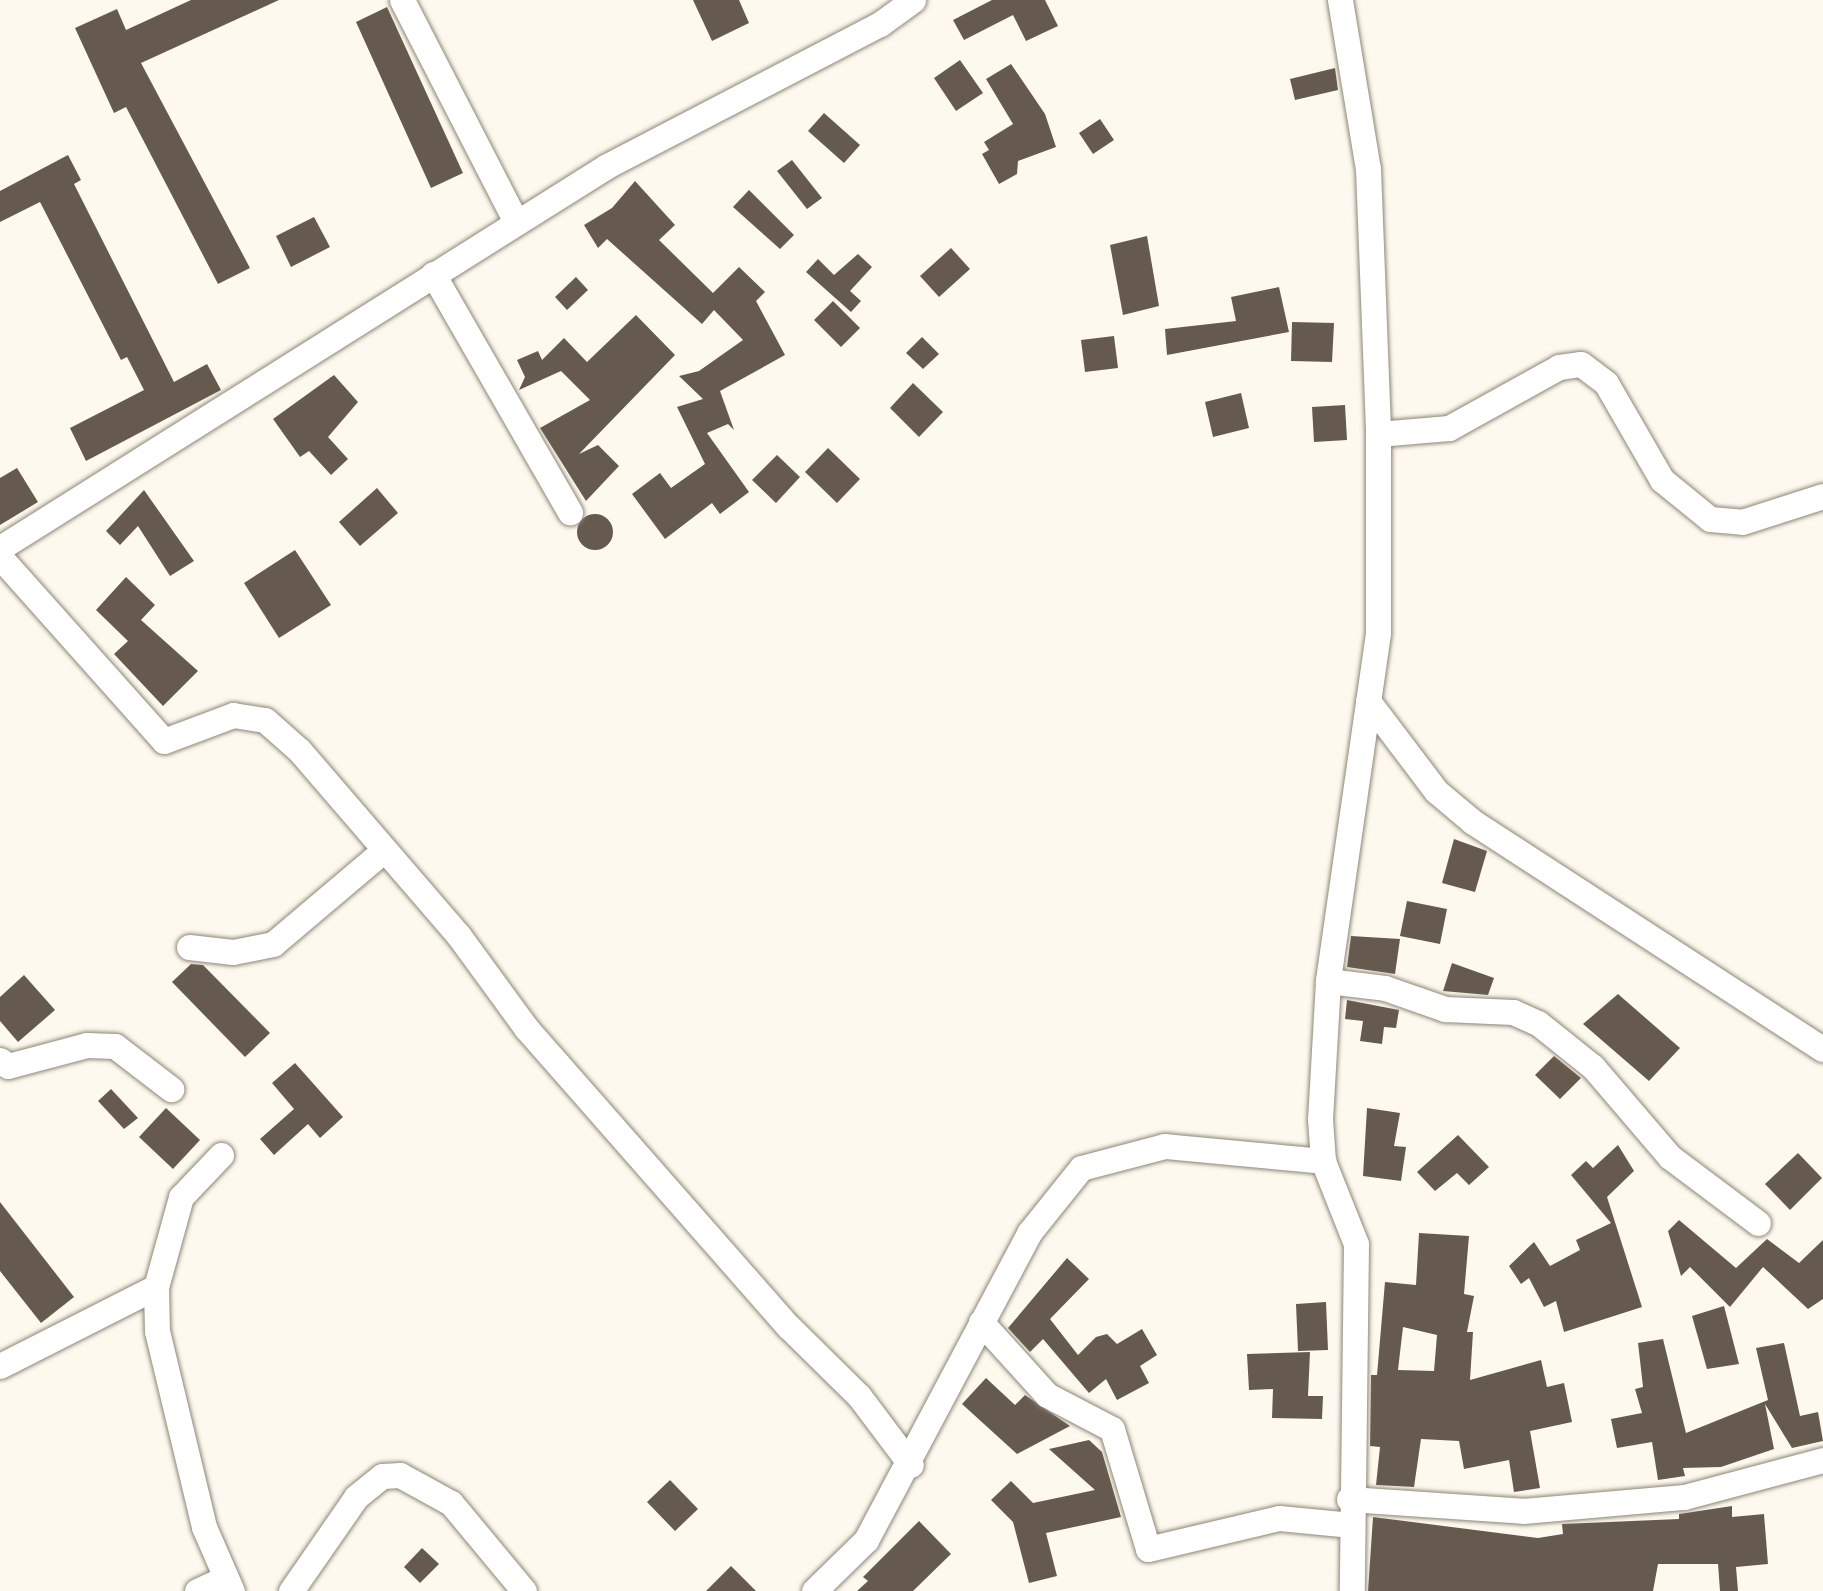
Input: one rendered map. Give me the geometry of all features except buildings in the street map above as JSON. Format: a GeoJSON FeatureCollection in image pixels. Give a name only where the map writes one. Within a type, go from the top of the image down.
{"type":"FeatureCollection","features":[{"type":"Feature","properties":{"kind":"street"},"geometry":{"type":"LineString","coordinates":[[402,0],[516,222]]}},
{"type":"Feature","properties":{"kind":"street"},"geometry":{"type":"LineString","coordinates":[[0,548],[516,222],[913,0]]}},
{"type":"Feature","properties":{"kind":"street"},"geometry":{"type":"LineString","coordinates":[[1340,0],[1368,168],[1378,434],[1378,633],[1328,981],[1324,1161],[1356,1244],[1349,1499],[1352,1591]]}},
{"type":"Feature","properties":{"kind":"street"},"geometry":{"type":"LineString","coordinates":[[433,274],[570,512]]}},
{"type":"Feature","properties":{"kind":"street"},"geometry":{"type":"LineString","coordinates":[[1378,434],[1449,428],[1559,367],[1582,364],[1606,383],[1662,480],[1710,519],[1742,522],[1823,496]]}},
{"type":"Feature","properties":{"kind":"street"},"geometry":{"type":"LineString","coordinates":[[0,557],[164,741],[233,716],[265,720],[299,750],[459,936],[538,1042],[789,1328],[859,1396],[910,1465]]}},
{"type":"Feature","properties":{"kind":"street"},"geometry":{"type":"LineString","coordinates":[[1368,701],[1436,791],[1474,822],[1823,1050]]}},
{"type":"Feature","properties":{"kind":"street"},"geometry":{"type":"LineString","coordinates":[[189,948],[233,952],[272,944],[382,851]]}},
{"type":"Feature","properties":{"kind":"street"},"geometry":{"type":"LineString","coordinates":[[1328,981],[1385,988],[1445,1009],[1513,1012],[1538,1023],[1593,1067],[1670,1157],[1758,1223]]}},
{"type":"Feature","properties":{"kind":"street"},"geometry":{"type":"LineString","coordinates":[[3,1066],[86,1045],[115,1046],[171,1089]]}},
{"type":"Feature","properties":{"kind":"street"},"geometry":{"type":"LineString","coordinates":[[814,1591],[866,1540],[910,1465],[1029,1233],[1081,1168],[1165,1146],[1324,1161]]}},
{"type":"Feature","properties":{"kind":"street"},"geometry":{"type":"LineString","coordinates":[[197,1591],[228,1585],[172,1412],[156,1286],[181,1198],[221,1155]]}},
{"type":"Feature","properties":{"kind":"street"},"geometry":{"type":"LineString","coordinates":[[0,1366],[156,1286]]}},
{"type":"Feature","properties":{"kind":"street"},"geometry":{"type":"LineString","coordinates":[[981,1322],[1047,1395],[1112,1429],[1148,1548],[1278,1518],[1352,1525]]}},
{"type":"Feature","properties":{"kind":"street"},"geometry":{"type":"LineString","coordinates":[[1349,1499],[1522,1511],[1684,1497],[1823,1460]]}},
{"type":"Feature","properties":{"kind":"street"},"geometry":{"type":"LineString","coordinates":[[291,1591],[356,1497],[382,1476],[400,1475],[451,1503],[524,1591]]}}]}
